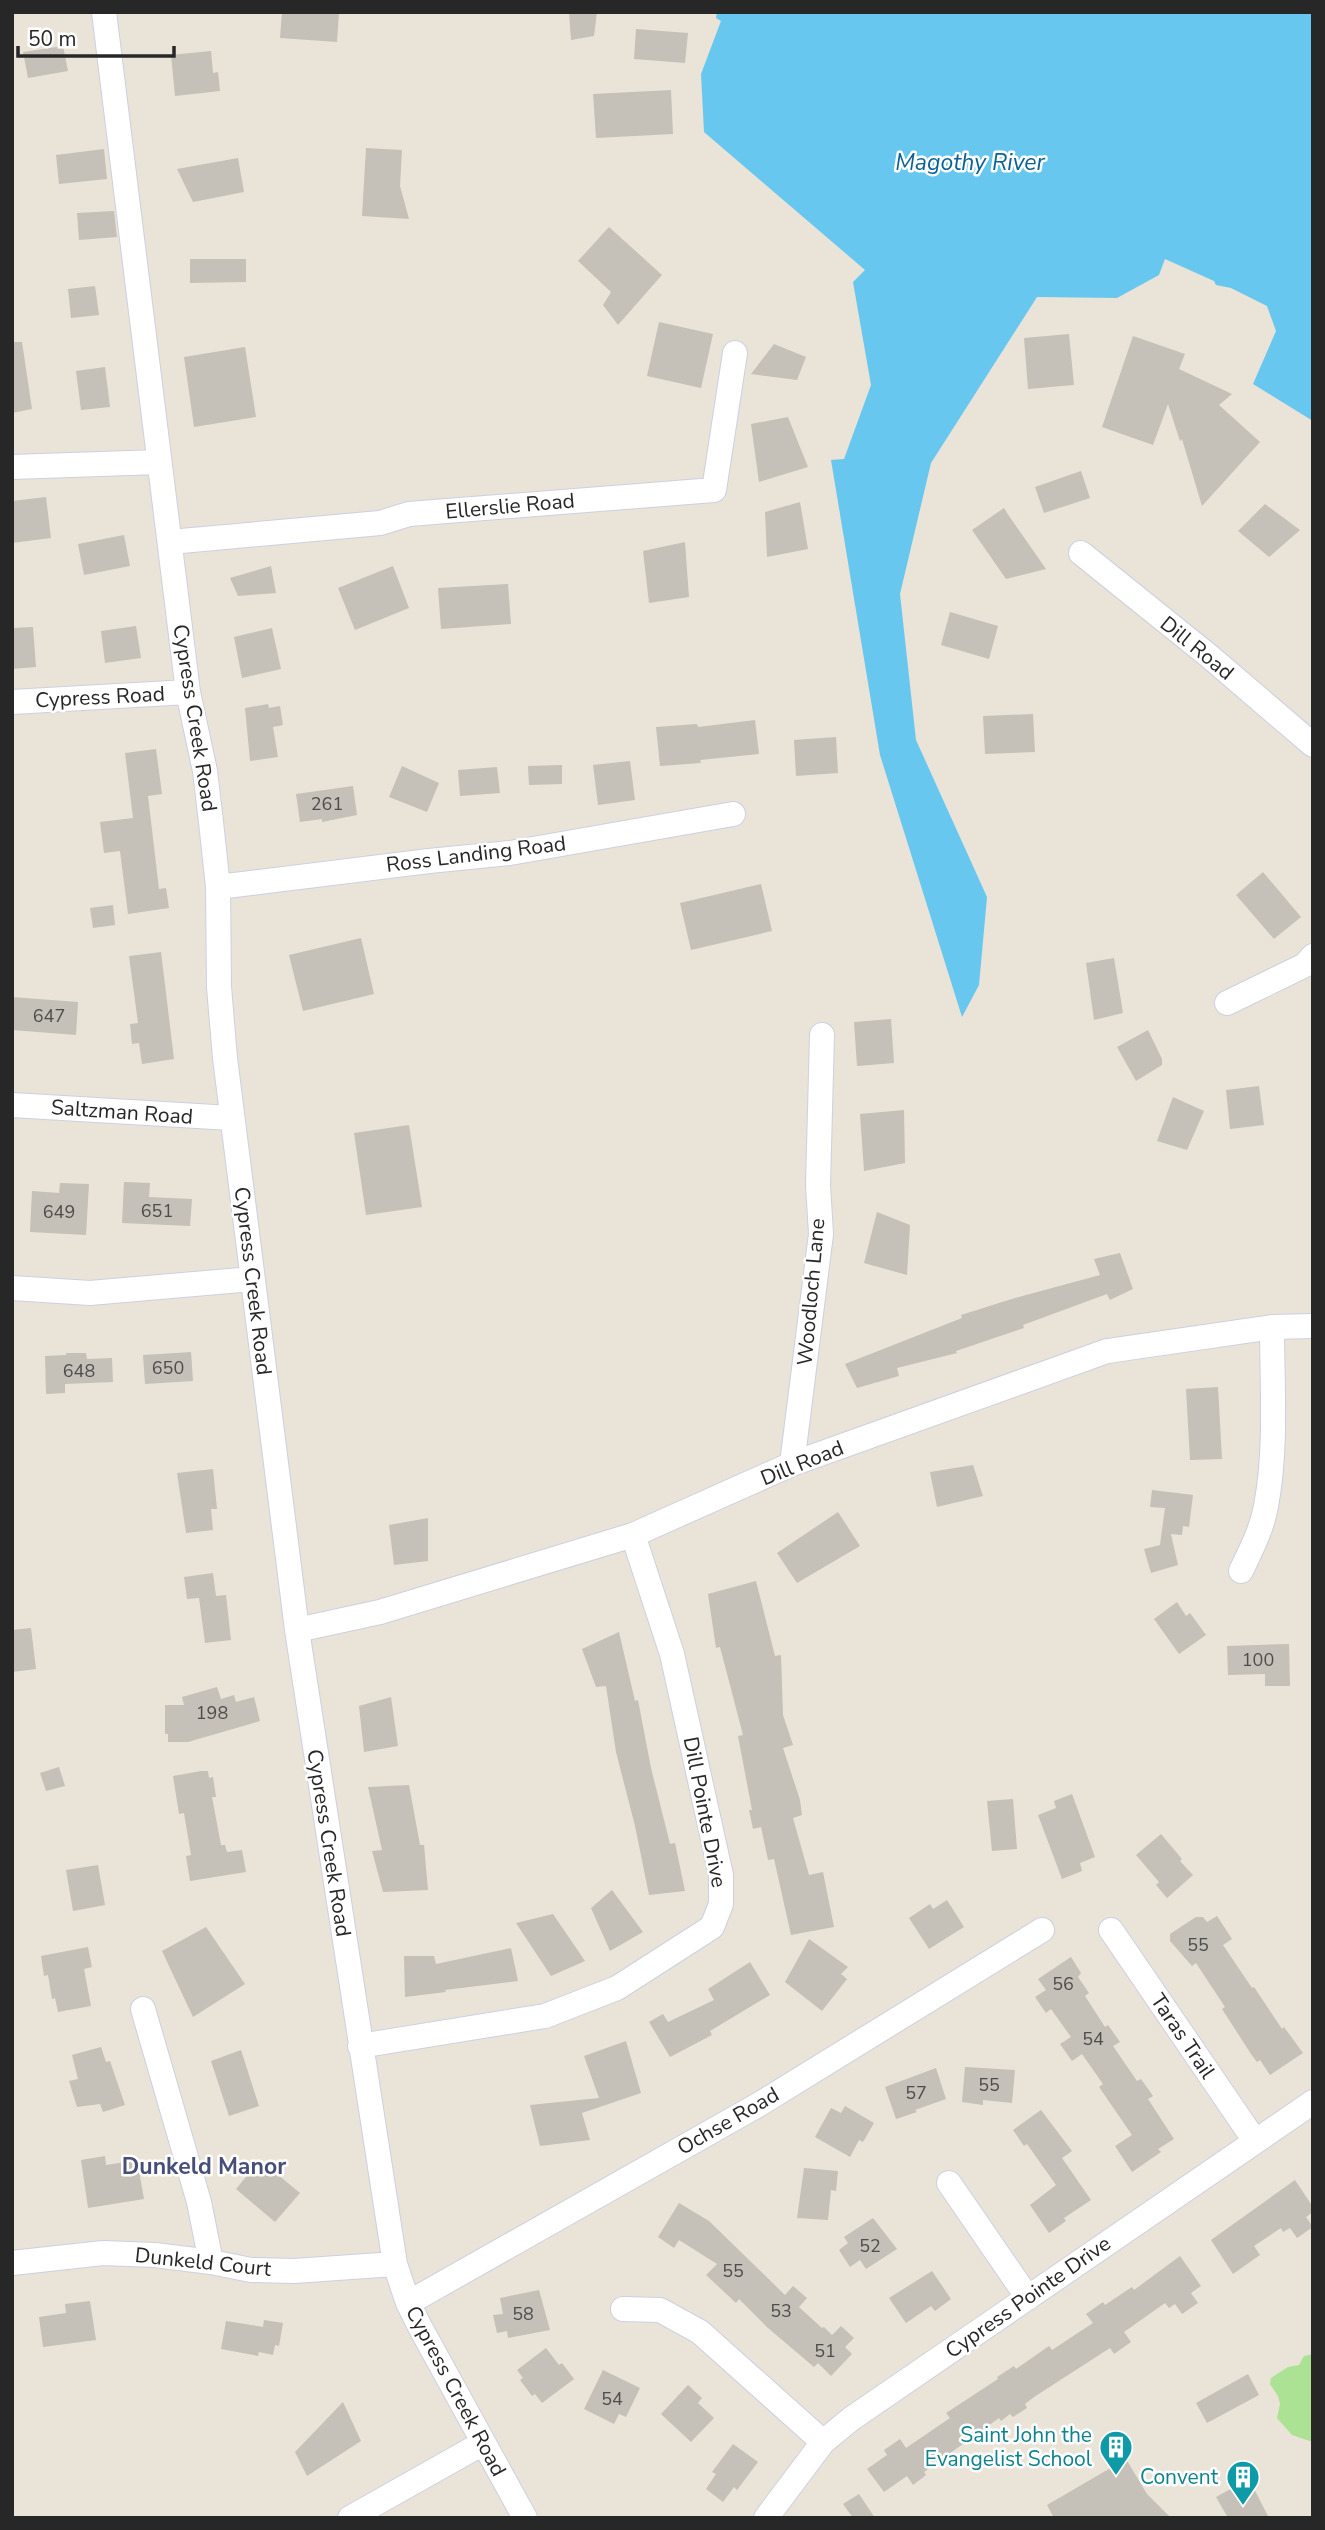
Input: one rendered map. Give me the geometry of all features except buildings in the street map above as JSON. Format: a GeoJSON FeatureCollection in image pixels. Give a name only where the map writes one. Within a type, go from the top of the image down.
{"type":"FeatureCollection","features":[{"type":"Feature","properties":{"kind":"street","name":"Cypress Creek Road"},"geometry":{"type":"LineString","coordinates":[[104,12],[188,692],[205,771],[218,887],[219,987],[231,1118],[297,1630],[395,2264],[408,2303],[525,2518]]}},
{"type":"Feature","properties":{"kind":"street","name":"Ellerslie Road"},"geometry":{"type":"LineString","coordinates":[[170,542],[380,523],[409,514],[714,490],[735,353]]}},
{"type":"Feature","properties":{"kind":"street"},"geometry":{"type":"LineString","coordinates":[[12,467],[159,462]]}},
{"type":"Feature","properties":{"kind":"street","name":"Dill Road"},"geometry":{"type":"LineString","coordinates":[[1081,553],[1209,656],[1313,745]]}},
{"type":"Feature","properties":{"kind":"street","name":"Cypress Road"},"geometry":{"type":"LineString","coordinates":[[12,702],[188,692]]}},
{"type":"Feature","properties":{"kind":"street","name":"Ross Landing Road"},"geometry":{"type":"LineString","coordinates":[[218,887],[429,860],[510,853],[733,814]]}},
{"type":"Feature","properties":{"kind":"street"},"geometry":{"type":"LineString","coordinates":[[1227,1003],[1305,965],[1313,957]]}},
{"type":"Feature","properties":{"kind":"street","name":"Woodloch Lane"},"geometry":{"type":"LineString","coordinates":[[792,1464],[821,1234],[818,1185],[822,1035]]}},
{"type":"Feature","properties":{"kind":"street","name":"Saltzman Road"},"geometry":{"type":"LineString","coordinates":[[12,1105],[231,1118]]}},
{"type":"Feature","properties":{"kind":"street"},"geometry":{"type":"LineString","coordinates":[[12,1288],[90,1293],[252,1279]]}},
{"type":"Feature","properties":{"kind":"street","name":"Dill Road"},"geometry":{"type":"LineString","coordinates":[[297,1630],[380,1612],[633,1535],[792,1464],[1107,1352],[1272,1327],[1313,1326]]}},
{"type":"Feature","properties":{"kind":"street"},"geometry":{"type":"LineString","coordinates":[[1241,1571],[1256,1540],[1266,1506],[1273,1432],[1272,1327]]}},
{"type":"Feature","properties":{"kind":"street","name":"Dill Pointe Drive"},"geometry":{"type":"LineString","coordinates":[[360,2046],[545,2016],[617,1988],[712,1927],[721,1904],[721,1875],[673,1654],[633,1535]]}},
{"type":"Feature","properties":{"kind":"street","name":"Ochse Road"},"geometry":{"type":"LineString","coordinates":[[408,2303],[758,2105],[1042,1930]]}},
{"type":"Feature","properties":{"kind":"street","name":"Taras Trail"},"geometry":{"type":"LineString","coordinates":[[1111,1930],[1255,2141]]}},
{"type":"Feature","properties":{"kind":"street"},"geometry":{"type":"LineString","coordinates":[[143,2009],[199,2202],[211,2262]]}},
{"type":"Feature","properties":{"kind":"street","name":"Cypress Pointe Drive"},"geometry":{"type":"LineString","coordinates":[[766,2518],[823,2442],[851,2419],[1313,2102]]}},
{"type":"Feature","properties":{"kind":"street"},"geometry":{"type":"LineString","coordinates":[[948,2183],[1028,2298]]}},
{"type":"Feature","properties":{"kind":"street","name":"Dunkeld Court"},"geometry":{"type":"LineString","coordinates":[[12,2263],[103,2253],[156,2255],[251,2270],[294,2271],[395,2264]]}},
{"type":"Feature","properties":{"kind":"street"},"geometry":{"type":"LineString","coordinates":[[623,2309],[660,2310],[700,2332],[823,2442]]}},
{"type":"Feature","properties":{"kind":"street"},"geometry":{"type":"LineString","coordinates":[[350,2518],[483,2443]]}},
{"type":"Feature","properties":{"kind":"green space"},"geometry":{"type":"Polygon","coordinates":[[[1313,2354],[1313,2442],[1292,2435],[1277,2418],[1280,2404],[1270,2384],[1271,2378],[1288,2367],[1299,2365],[1304,2356],[1313,2354]]]}},
{"type":"Feature","properties":{"kind":"water","name":"Magothy River"},"geometry":{"type":"Polygon","coordinates":[[[717,12],[1313,12],[1313,421],[1253,384],[1276,331],[1267,306],[1231,288],[1216,285],[1214,281],[1165,259],[1159,275],[1117,298],[1037,297],[931,463],[900,594],[916,740],[987,897],[979,985],[962,1017],[880,755],[831,460],[844,459],[871,385],[853,282],[865,270],[704,132],[701,74],[721,21],[716,18],[717,12]]]}},
{"type":"Feature","properties":{"kind":"place","name":"Saint John the Evangelist School"},"geometry":{"type":"Point","coordinates":[1116,2477]}},
{"type":"Feature","properties":{"kind":"place","name":"Convent"},"geometry":{"type":"Point","coordinates":[1243,2507]}},
{"type":"Feature","properties":{"kind":"district","name":"Dunkeld Manor"},"geometry":{"type":"Point","coordinates":[204,2166]}}]}
